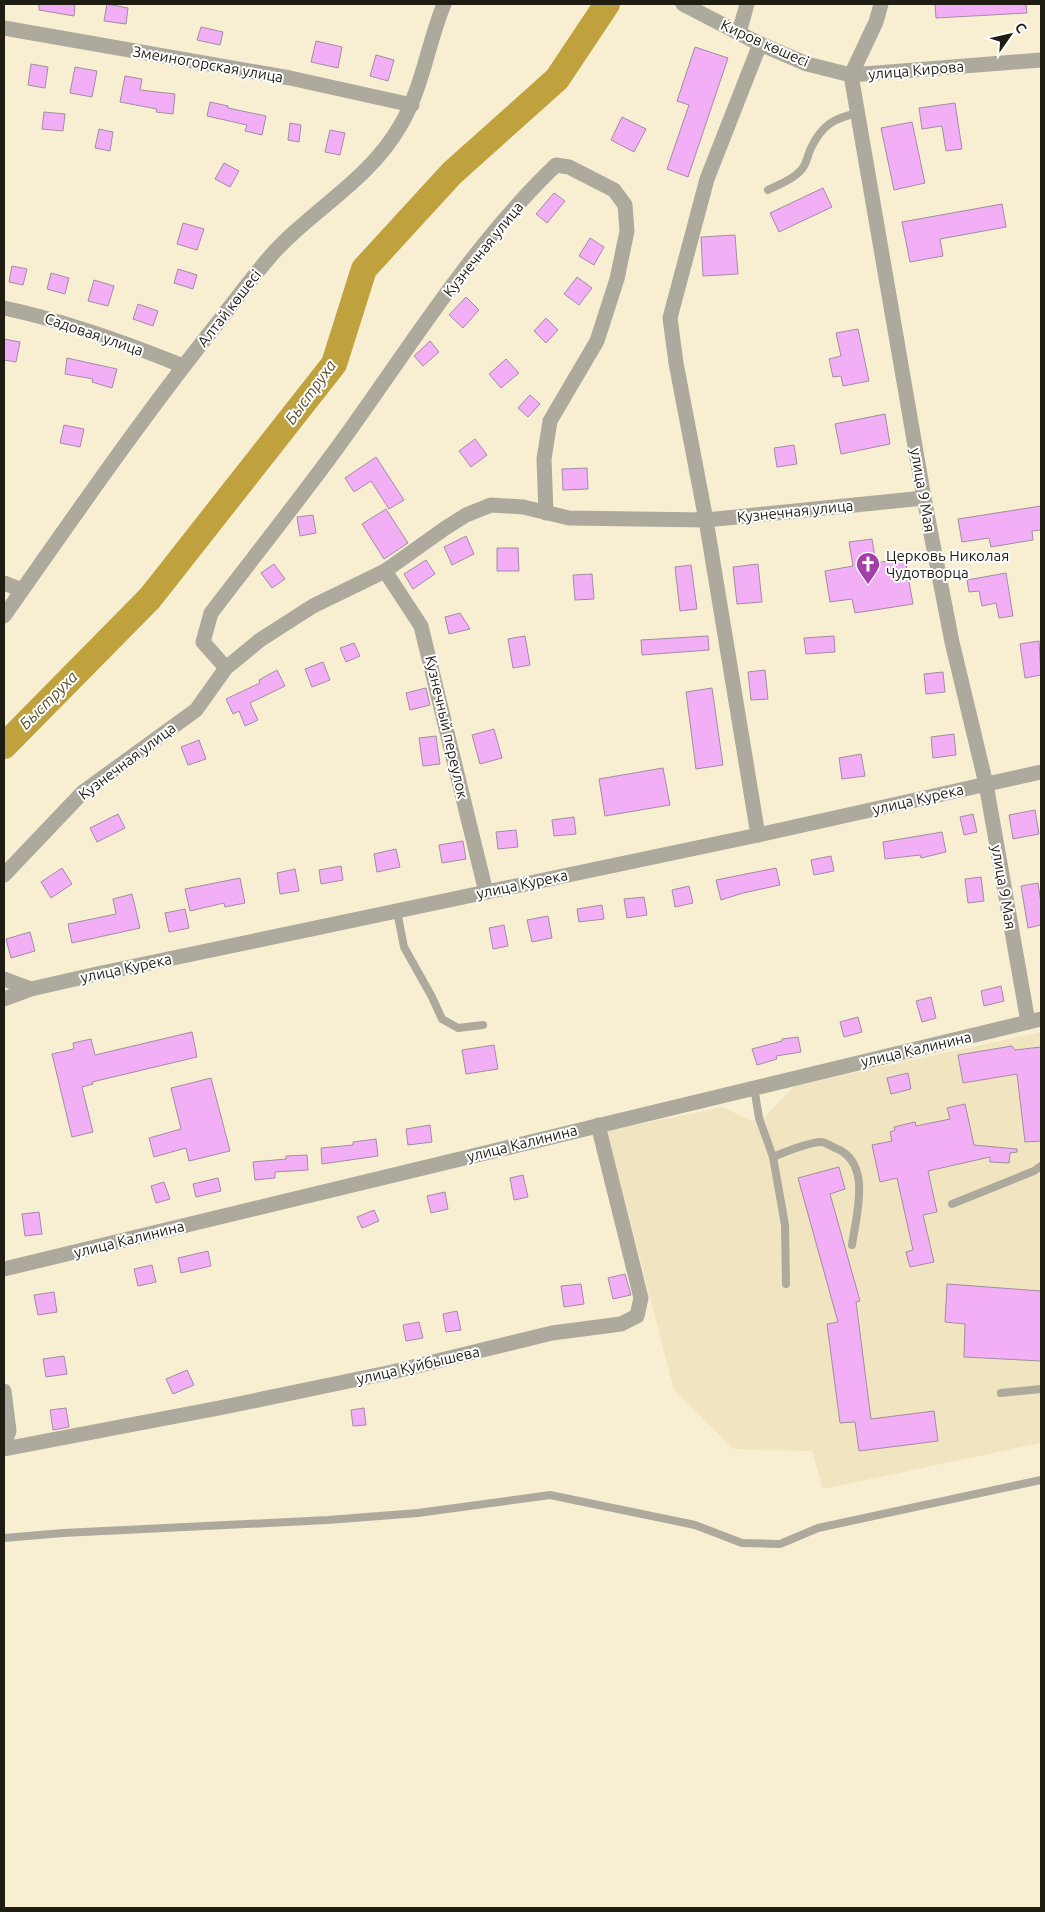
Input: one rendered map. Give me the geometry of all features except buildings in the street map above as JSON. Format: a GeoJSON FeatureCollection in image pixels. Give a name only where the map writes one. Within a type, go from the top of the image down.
{"type":"FeatureCollection","features":[{"type":"Feature","properties":{"kind":"street","name":"Алтай көшесі"},"geometry":{"type":"LineString","coordinates":[[4,616],[92,490],[183,366],[269,257],[382,154],[412,105],[434,29],[444,4]]}},
{"type":"Feature","properties":{"kind":"street","name":"Киров көшесі"},"geometry":{"type":"LineString","coordinates":[[683,4],[760,44],[806,64],[851,75]]}},
{"type":"Feature","properties":{"kind":"street"},"geometry":{"type":"LineString","coordinates":[[739,33],[746,4]]}},
{"type":"Feature","properties":{"kind":"street"},"geometry":{"type":"LineString","coordinates":[[851,75],[876,22],[880,4]]}},
{"type":"Feature","properties":{"kind":"street","name":"Змеиногорская улица"},"geometry":{"type":"LineString","coordinates":[[4,28],[290,78],[412,105]]}},
{"type":"Feature","properties":{"kind":"street"},"geometry":{"type":"LineString","coordinates":[[758,835],[706,520],[676,363],[670,318],[707,179],[760,44]]}},
{"type":"Feature","properties":{"kind":"street","name":"улица Кирова"},"geometry":{"type":"LineString","coordinates":[[851,75],[1041,60]]}},
{"type":"Feature","properties":{"kind":"street","name":"улица 9 Мая"},"geometry":{"type":"LineString","coordinates":[[851,75],[924,498],[952,642],[986,784],[1035,1020]]}},
{"type":"Feature","properties":{"kind":"street","name":"Кузнечная улица"},"geometry":{"type":"LineString","coordinates":[[226,668],[203,642],[211,613],[337,448],[398,359],[487,241],[541,179],[556,165],[569,167],[614,190],[625,206],[627,231],[617,279],[597,341],[550,421],[544,459],[546,513]]}},
{"type":"Feature","properties":{"kind":"street","name":"Садовая улица"},"geometry":{"type":"LineString","coordinates":[[4,308],[36,314],[78,326],[183,366]]}},
{"type":"Feature","properties":{"kind":"street","name":"Кузнечная улица"},"geometry":{"type":"LineString","coordinates":[[4,875],[82,792],[196,710],[226,668],[260,640],[313,606],[385,571],[466,515],[491,505],[523,507],[569,518],[706,520],[924,498]]}},
{"type":"Feature","properties":{"kind":"street","name":"Кузнечный переулок"},"geometry":{"type":"LineString","coordinates":[[385,571],[422,626],[486,892]]}},
{"type":"Feature","properties":{"kind":"street"},"geometry":{"type":"LineString","coordinates":[[4,583],[22,590]]}},
{"type":"Feature","properties":{"kind":"street","name":"улица Курека"},"geometry":{"type":"LineString","coordinates":[[4,999],[31,989],[758,835],[1041,772]]}},
{"type":"Feature","properties":{"kind":"street"},"geometry":{"type":"LineString","coordinates":[[4,979],[31,989]]}},
{"type":"Feature","properties":{"kind":"street","name":"улица Калинина"},"geometry":{"type":"LineString","coordinates":[[4,1269],[1035,1020]]}},
{"type":"Feature","properties":{"kind":"street","name":"улица Куйбышева"},"geometry":{"type":"LineString","coordinates":[[4,1448],[219,1408],[392,1372],[552,1332],[621,1324],[637,1316],[641,1298],[598,1125]]}},
{"type":"Feature","properties":{"kind":"street"},"geometry":{"type":"LineString","coordinates":[[4,1392],[8,1431],[4,1448]]}},
{"type":"Feature","properties":{"kind":"lane"},"geometry":{"type":"LineString","coordinates":[[768,190],[795,176],[803,167],[817,136],[829,124],[839,117],[858,113]]}},
{"type":"Feature","properties":{"kind":"lane"},"geometry":{"type":"LineString","coordinates":[[397,911],[404,947],[442,1019],[458,1028],[483,1025]]}},
{"type":"Feature","properties":{"kind":"lane"},"geometry":{"type":"LineString","coordinates":[[754,1088],[758,1118],[773,1157],[785,1225],[786,1284]]}},
{"type":"Feature","properties":{"kind":"lane"},"geometry":{"type":"LineString","coordinates":[[773,1157],[796,1148],[822,1142],[844,1151],[857,1168],[860,1188],[852,1245]]}},
{"type":"Feature","properties":{"kind":"lane"},"geometry":{"type":"LineString","coordinates":[[952,1204],[1034,1171],[1041,1166]]}},
{"type":"Feature","properties":{"kind":"lane"},"geometry":{"type":"LineString","coordinates":[[1001,1393],[1041,1389]]}},
{"type":"Feature","properties":{"kind":"lane"},"geometry":{"type":"LineString","coordinates":[[4,1538],[63,1533],[328,1520],[418,1512],[550,1495],[695,1525],[742,1543],[780,1544],[818,1528],[1041,1480]]}},
{"type":"Feature","properties":{"kind":"shaded area"},"geometry":{"type":"Polygon","coordinates":[[[1041,1032],[1041,1443],[823,1489],[812,1451],[734,1449],[674,1390],[607,1131],[723,1107],[750,1121],[765,1117],[794,1086],[1041,1032]]]}},
{"type":"Feature","properties":{"kind":"waterway","name":"Быструха"},"geometry":{"type":"LineString","coordinates":[[4,746],[150,598],[334,364],[364,269],[452,173],[557,79],[607,4]]}},
{"type":"Feature","properties":{"kind":"place","name":"Церковь Николая Чудотворца"},"geometry":{"type":"Point","coordinates":[868,585]}}]}
